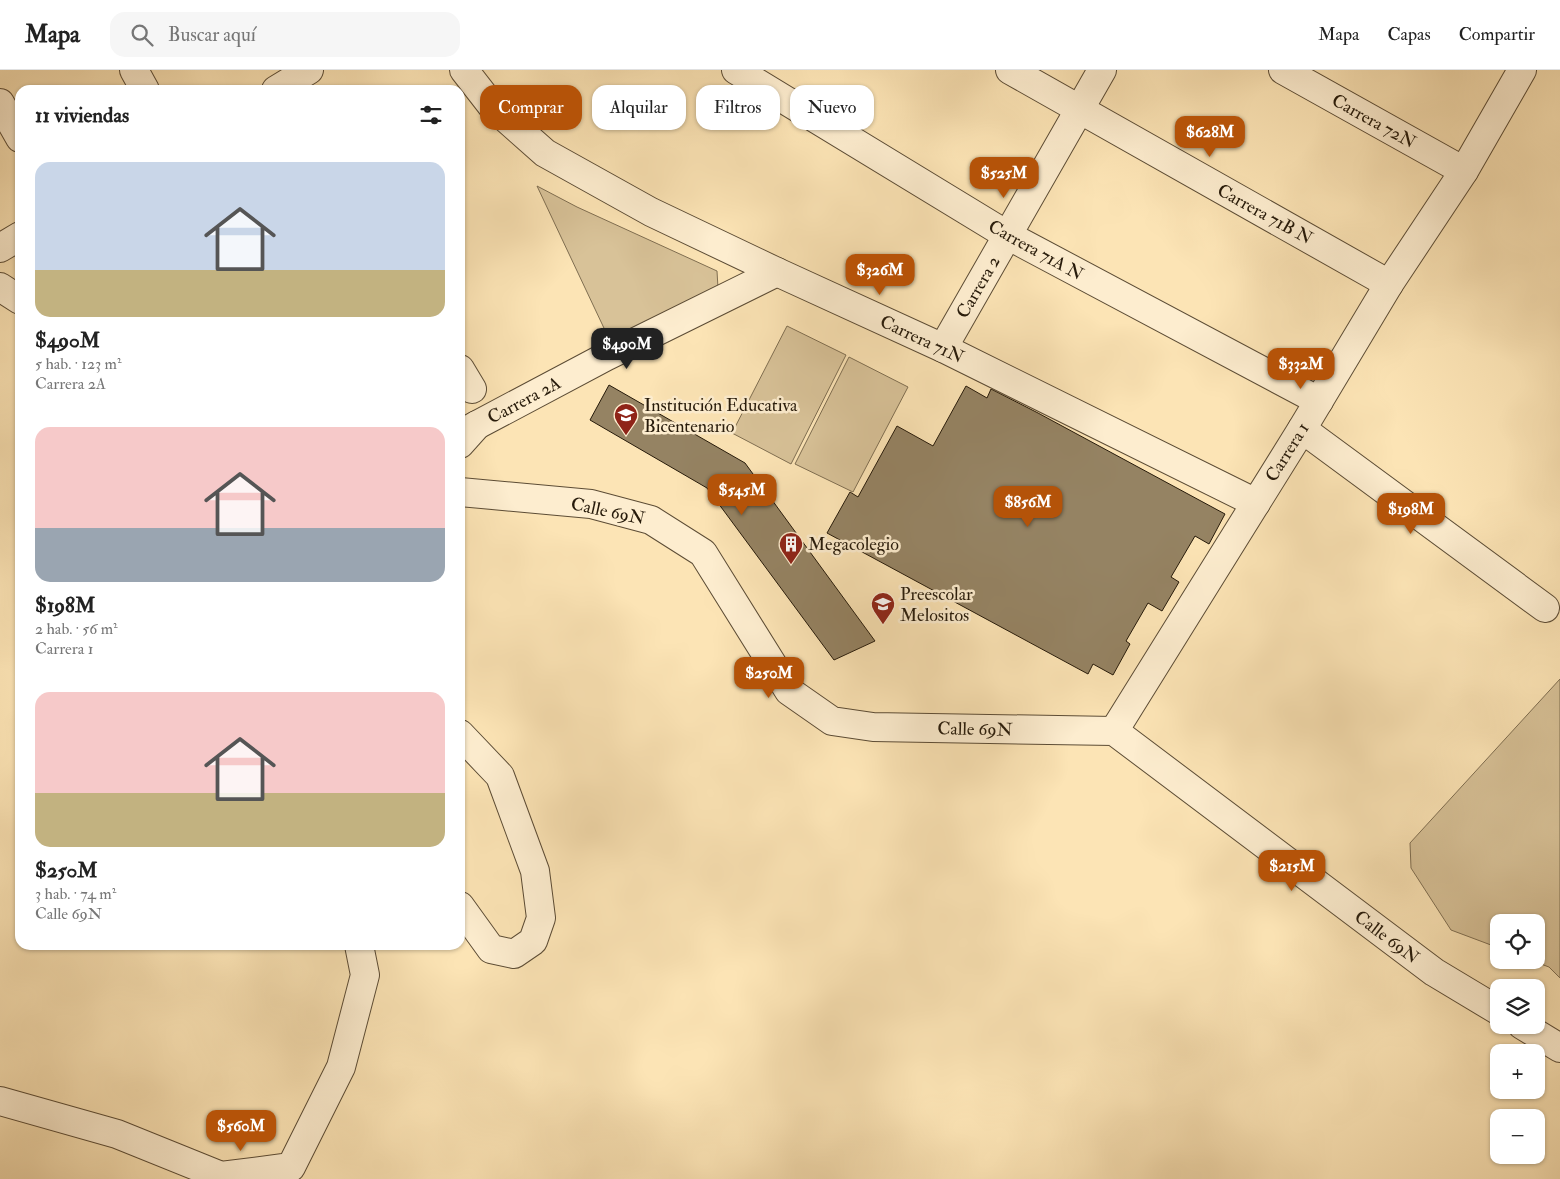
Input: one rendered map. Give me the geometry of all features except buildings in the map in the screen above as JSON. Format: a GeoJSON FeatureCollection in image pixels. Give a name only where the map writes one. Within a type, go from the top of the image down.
{"type":"FeatureCollection","features":[{"type":"Feature","properties":{"kind":"street"},"geometry":{"type":"LineString","coordinates":[[134,70],[142,85]]}},
{"type":"Feature","properties":{"kind":"street","name":"Carrera 71N"},"geometry":{"type":"LineString","coordinates":[[464,70],[492,106],[545,153],[651,212],[943,348],[1256,503]]}},
{"type":"Feature","properties":{"kind":"street","name":"Carrera 71A N"},"geometry":{"type":"LineString","coordinates":[[736,70],[1008,235],[1319,401]]}},
{"type":"Feature","properties":{"kind":"street","name":"Carrera 71B N"},"geometry":{"type":"LineString","coordinates":[[1010,70],[1389,284]]}},
{"type":"Feature","properties":{"kind":"street","name":"Carrera 2"},"geometry":{"type":"LineString","coordinates":[[943,348],[1102,70]]}},
{"type":"Feature","properties":{"kind":"street","name":"Carrera 72N"},"geometry":{"type":"LineString","coordinates":[[1283,70],[1464,171]]}},
{"type":"Feature","properties":{"kind":"street","name":"Carrera 1"},"geometry":{"type":"LineString","coordinates":[[1114,731],[1302,429],[1389,284],[1464,171],[1522,70]]}},
{"type":"Feature","properties":{"kind":"street"},"geometry":{"type":"LineString","coordinates":[[0,103],[15,129]]}},
{"type":"Feature","properties":{"kind":"street"},"geometry":{"type":"LineString","coordinates":[[0,248],[15,239]]}},
{"type":"Feature","properties":{"kind":"street","name":"Carrera 2A"},"geometry":{"type":"LineString","coordinates":[[466,434],[607,356],[777,272]]}},
{"type":"Feature","properties":{"kind":"street"},"geometry":{"type":"LineString","coordinates":[[0,287],[15,297]]}},
{"type":"Feature","properties":{"kind":"street"},"geometry":{"type":"LineString","coordinates":[[1302,429],[1545,608]]}},
{"type":"Feature","properties":{"kind":"street"},"geometry":{"type":"LineString","coordinates":[[465,479],[471,488],[495,496]]}},
{"type":"Feature","properties":{"kind":"street","name":"Calle 69N"},"geometry":{"type":"LineString","coordinates":[[465,493],[591,504],[651,520],[703,553],[789,691],[832,720],[873,728],[1114,731],[1434,972],[1490,1006]]}},
{"type":"Feature","properties":{"kind":"street"},"geometry":{"type":"LineString","coordinates":[[465,739],[500,776],[535,870],[541,918],[533,941],[514,954],[491,949],[465,913]]}},
{"type":"Feature","properties":{"kind":"street"},"geometry":{"type":"LineString","coordinates":[[0,1101],[117,1134],[221,1176],[291,1167],[341,1067],[365,975],[360,950]]}},
{"type":"Feature","properties":{"kind":"street"},"geometry":{"type":"LineString","coordinates":[[1537,1034],[1560,1048]]}},
{"type":"Feature","properties":{"kind":"shaded area"},"geometry":{"type":"Polygon","coordinates":[[[537,186],[577,207],[717,271],[718,288],[611,343],[537,186]]]}},
{"type":"Feature","properties":{"kind":"shaded area"},"geometry":{"type":"Polygon","coordinates":[[[787,326],[846,355],[791,464],[732,433],[787,326]]]}},
{"type":"Feature","properties":{"kind":"shaded area"},"geometry":{"type":"Polygon","coordinates":[[[849,357],[908,387],[853,492],[795,464],[849,357]]]}},
{"type":"Feature","properties":{"kind":"shaded area"},"geometry":{"type":"Polygon","coordinates":[[[1560,679],[1560,978],[1545,966],[1545,914],[1490,914],[1490,945],[1451,930],[1411,868],[1410,843],[1560,679]]]}},
{"type":"Feature","properties":{"kind":"place","name":"Institución Educativa Bicentenario"},"geometry":{"type":"Point","coordinates":[626,436]}},
{"type":"Feature","properties":{"kind":"place","name":"Megacolegio"},"geometry":{"type":"Point","coordinates":[791,565]}},
{"type":"Feature","properties":{"kind":"place","name":"Preescolar Melositos"},"geometry":{"type":"Point","coordinates":[883,625]}}]}
